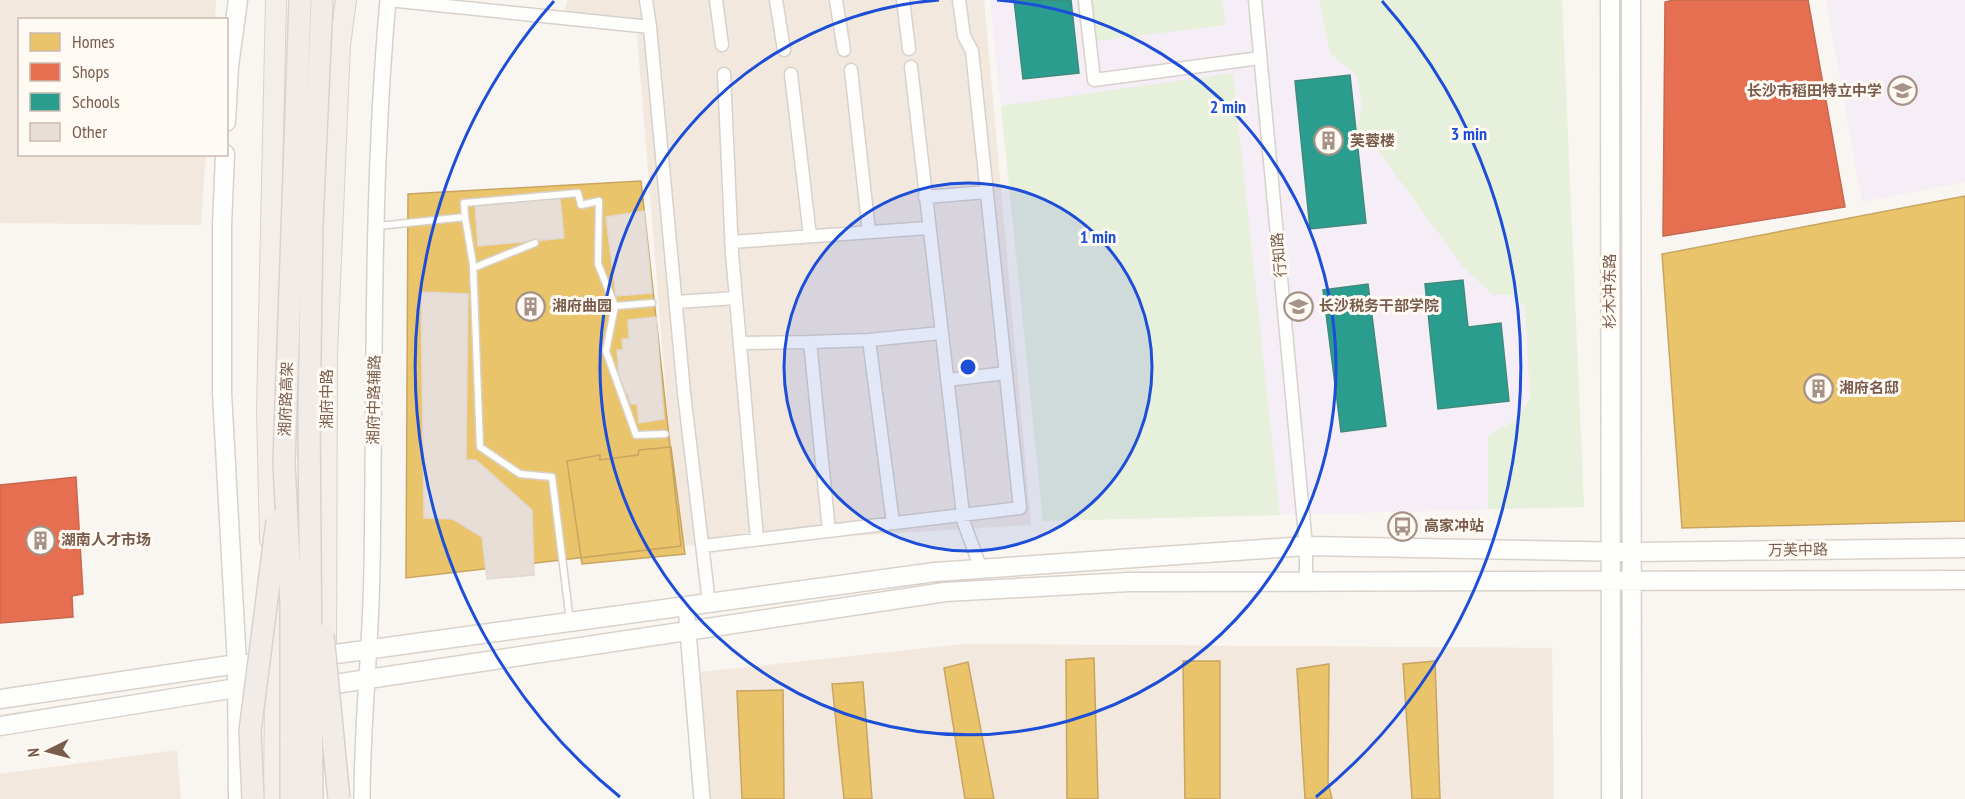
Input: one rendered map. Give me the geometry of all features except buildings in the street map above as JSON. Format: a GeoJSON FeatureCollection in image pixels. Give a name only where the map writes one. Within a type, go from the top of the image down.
{"type":"FeatureCollection","features":[{"type":"Feature","properties":{"kind":"highway","name":"湘府路高架"},"geometry":{"type":"LineString","coordinates":[[291,799],[291,604],[284,464],[300,0]]}},
{"type":"Feature","properties":{"kind":"highway","name":"湘府路高架"},"geometry":{"type":"LineString","coordinates":[[312,799],[309,491],[312,223],[322,0]]}},
{"type":"Feature","properties":{"kind":"highway"},"geometry":{"type":"LineString","coordinates":[[253,799],[250,731],[284,464]]}},
{"type":"Feature","properties":{"kind":"highway"},"geometry":{"type":"LineString","coordinates":[[309,491],[339,799]]}},
{"type":"Feature","properties":{"kind":"main road"},"geometry":{"type":"LineString","coordinates":[[228,85],[238,0]]}},
{"type":"Feature","properties":{"kind":"main road"},"geometry":{"type":"LineString","coordinates":[[274,799],[275,695],[267,410],[276,0]]}},
{"type":"Feature","properties":{"kind":"main road","name":"湘府中路"},"geometry":{"type":"LineString","coordinates":[[333,799],[326,684],[327,355],[340,45],[346,0]]}},
{"type":"Feature","properties":{"kind":"main road","name":"杉木冲东路"},"geometry":{"type":"LineString","coordinates":[[1610,0],[1611,799]]}},
{"type":"Feature","properties":{"kind":"main road","name":"杉木冲东路"},"geometry":{"type":"LineString","coordinates":[[1631,0],[1632,799]]}},
{"type":"Feature","properties":{"kind":"main road"},"geometry":{"type":"LineString","coordinates":[[225,156],[222,225],[222,393],[237,664],[238,799]]}},
{"type":"Feature","properties":{"kind":"main road","name":"万芙中路"},"geometry":{"type":"LineString","coordinates":[[0,699],[237,664],[273,664],[370,647],[686,607],[935,572],[1306,546],[1610,552],[1965,548]]}},
{"type":"Feature","properties":{"kind":"main road","name":"万芙中路"},"geometry":{"type":"LineString","coordinates":[[275,695],[368,677],[689,632],[945,592],[1128,582],[1611,583],[1632,581],[1965,580]]}},
{"type":"Feature","properties":{"kind":"main road"},"geometry":{"type":"LineString","coordinates":[[0,726],[236,688],[275,695]]}},
{"type":"Feature","properties":{"kind":"street"},"geometry":{"type":"LineString","coordinates":[[388,0],[650,27]]}},
{"type":"Feature","properties":{"kind":"street","name":"湘府中路辅路"},"geometry":{"type":"LineString","coordinates":[[362,799],[362,750],[370,647],[381,71],[388,0]]}},
{"type":"Feature","properties":{"kind":"street"},"geometry":{"type":"LineString","coordinates":[[646,0],[709,603]]}},
{"type":"Feature","properties":{"kind":"street"},"geometry":{"type":"LineString","coordinates":[[716,0],[722,45]]}},
{"type":"Feature","properties":{"kind":"street"},"geometry":{"type":"LineString","coordinates":[[776,0],[784,50]]}},
{"type":"Feature","properties":{"kind":"street"},"geometry":{"type":"LineString","coordinates":[[836,0],[844,50]]}},
{"type":"Feature","properties":{"kind":"street"},"geometry":{"type":"LineString","coordinates":[[903,0],[909,49]]}},
{"type":"Feature","properties":{"kind":"street"},"geometry":{"type":"LineString","coordinates":[[702,546],[1020,508],[972,51],[964,36],[959,0]]}},
{"type":"Feature","properties":{"kind":"street"},"geometry":{"type":"LineString","coordinates":[[1085,0],[1094,80],[1260,58]]}},
{"type":"Feature","properties":{"kind":"street","name":"行知路"},"geometry":{"type":"LineString","coordinates":[[1255,0],[1306,546],[1306,581]]}},
{"type":"Feature","properties":{"kind":"street"},"geometry":{"type":"LineString","coordinates":[[911,67],[963,514],[981,569]]}},
{"type":"Feature","properties":{"kind":"street"},"geometry":{"type":"LineString","coordinates":[[851,70],[869,232]]}},
{"type":"Feature","properties":{"kind":"street"},"geometry":{"type":"LineString","coordinates":[[724,74],[731,242],[758,539]]}},
{"type":"Feature","properties":{"kind":"street"},"geometry":{"type":"LineString","coordinates":[[791,74],[810,236]]}},
{"type":"Feature","properties":{"kind":"street"},"geometry":{"type":"LineString","coordinates":[[925,197],[987,192]]}},
{"type":"Feature","properties":{"kind":"street"},"geometry":{"type":"LineString","coordinates":[[731,242],[928,228]]}},
{"type":"Feature","properties":{"kind":"street"},"geometry":{"type":"LineString","coordinates":[[676,302],[736,298]]}},
{"type":"Feature","properties":{"kind":"street"},"geometry":{"type":"LineString","coordinates":[[740,343],[869,340],[941,333]]}},
{"type":"Feature","properties":{"kind":"street"},"geometry":{"type":"LineString","coordinates":[[869,340],[893,523]]}},
{"type":"Feature","properties":{"kind":"street"},"geometry":{"type":"LineString","coordinates":[[810,342],[829,531]]}},
{"type":"Feature","properties":{"kind":"street"},"geometry":{"type":"LineString","coordinates":[[947,380],[1005,373]]}},
{"type":"Feature","properties":{"kind":"street"},"geometry":{"type":"LineString","coordinates":[[686,607],[702,799]]}},
{"type":"Feature","properties":{"kind":"lane"},"geometry":{"type":"LineString","coordinates":[[570,621],[552,477],[519,474],[480,447],[473,268],[464,203],[579,193],[581,205],[599,201],[598,264],[615,306],[606,351],[636,435],[665,434]]}},
{"type":"Feature","properties":{"kind":"lane"},"geometry":{"type":"LineString","coordinates":[[377,226],[465,217]]}},
{"type":"Feature","properties":{"kind":"lane"},"geometry":{"type":"LineString","coordinates":[[473,268],[536,243]]}},
{"type":"Feature","properties":{"kind":"lane"},"geometry":{"type":"LineString","coordinates":[[615,306],[652,303]]}},
{"type":"Feature","properties":{"kind":"shaded area"},"geometry":{"type":"Polygon","coordinates":[[[0,0],[216,0],[215,18],[18,18],[18,156],[206,156],[201,225],[0,223],[0,0]]]}},
{"type":"Feature","properties":{"kind":"shaded area"},"geometry":{"type":"Polygon","coordinates":[[[567,0],[984,0],[1031,525],[681,546],[668,417],[636,22],[563,18],[567,0]]]}},
{"type":"Feature","properties":{"kind":"shaded area","name":"长沙税务干部学院"},"geometry":{"type":"Polygon","coordinates":[[[990,0],[1562,0],[1584,507],[1043,521],[990,0]]]}},
{"type":"Feature","properties":{"kind":"shaded area","name":"长沙市稻田特立中学"},"geometry":{"type":"Polygon","coordinates":[[[1826,0],[1965,0],[1965,182],[1862,202],[1826,0]]]}},
{"type":"Feature","properties":{"kind":"shaded area"},"geometry":{"type":"Polygon","coordinates":[[[964,644],[1552,648],[1554,799],[694,799],[690,673],[964,644]]]}},
{"type":"Feature","properties":{"kind":"shaded area"},"geometry":{"type":"Polygon","coordinates":[[[177,750],[181,799],[0,799],[0,774],[177,750]]]}},
{"type":"Feature","properties":{"kind":"green space"},"geometry":{"type":"Polygon","coordinates":[[[1076,0],[1223,0],[1225,25],[1082,43],[1076,0]]]}},
{"type":"Feature","properties":{"kind":"green space"},"geometry":{"type":"Polygon","coordinates":[[[1319,0],[1562,0],[1584,507],[1488,509],[1488,435],[1514,421],[1530,399],[1525,306],[1513,295],[1493,295],[1464,268],[1376,148],[1356,131],[1362,106],[1357,76],[1330,53],[1319,0]]]}},
{"type":"Feature","properties":{"kind":"green space"},"geometry":{"type":"Polygon","coordinates":[[[1233,73],[1280,515],[1043,521],[1001,106],[1233,73]]]}},
{"type":"Feature","properties":{"kind":"place","name":"长沙市稻田特立中学"},"geometry":{"type":"Point","coordinates":[1903,91]}},
{"type":"Feature","properties":{"kind":"place","name":"芙蓉楼"},"geometry":{"type":"Point","coordinates":[1329,141]}},
{"type":"Feature","properties":{"kind":"place","name":"湘府曲园"},"geometry":{"type":"Point","coordinates":[531,306]}},
{"type":"Feature","properties":{"kind":"place","name":"长沙税务干部学院"},"geometry":{"type":"Point","coordinates":[1298,306]}},
{"type":"Feature","properties":{"kind":"place","name":"湘府名邸"},"geometry":{"type":"Point","coordinates":[1818,388]}},
{"type":"Feature","properties":{"kind":"place","name":"高家冲站"},"geometry":{"type":"Point","coordinates":[1403,526]}},
{"type":"Feature","properties":{"kind":"place","name":"湖南人才市场"},"geometry":{"type":"Point","coordinates":[40,540]}}]}
